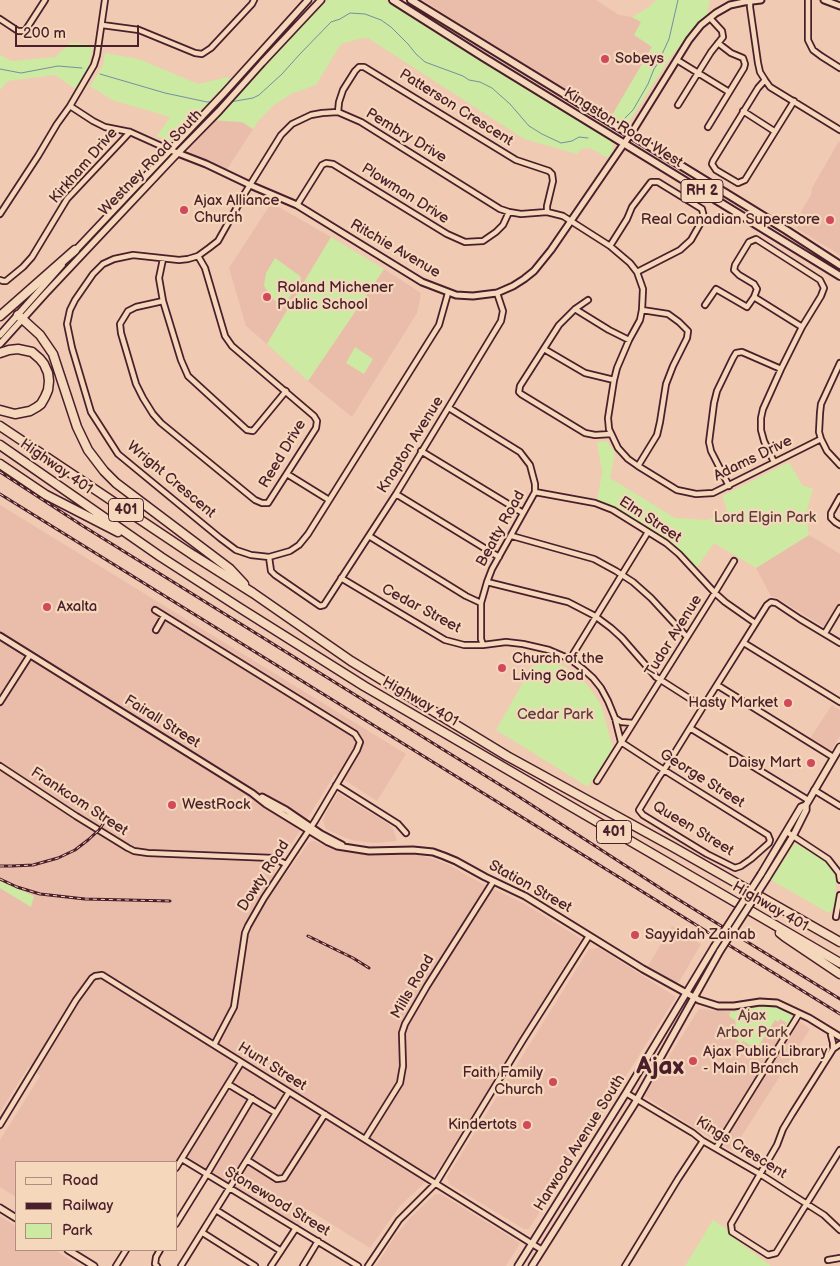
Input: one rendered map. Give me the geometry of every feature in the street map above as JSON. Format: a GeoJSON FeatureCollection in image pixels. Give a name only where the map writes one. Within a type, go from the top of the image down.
{"type":"FeatureCollection","features":[{"type":"Feature","properties":{"kind":"highway"},"geometry":{"type":"LineString","coordinates":[[0,316],[75,250]]}},
{"type":"Feature","properties":{"kind":"highway"},"geometry":{"type":"LineString","coordinates":[[20,317],[40,335],[53,354],[77,427],[88,450],[104,471],[116,483],[230,569],[252,593]]}},
{"type":"Feature","properties":{"kind":"highway"},"geometry":{"type":"LineString","coordinates":[[0,353],[18,349],[32,352],[44,364],[49,381],[45,397],[37,407],[30,411],[15,414],[0,410]]}},
{"type":"Feature","properties":{"kind":"highway","name":"Highway 401"},"geometry":{"type":"LineString","coordinates":[[0,426],[351,660],[507,756],[691,857],[840,942]]}},
{"type":"Feature","properties":{"kind":"highway","name":"Highway 401"},"geometry":{"type":"LineString","coordinates":[[0,445],[161,557],[364,686],[840,963]]}},
{"type":"Feature","properties":{"kind":"highway"},"geometry":{"type":"LineString","coordinates":[[0,464],[46,494],[161,557]]}},
{"type":"Feature","properties":{"kind":"highway"},"geometry":{"type":"LineString","coordinates":[[770,923],[785,937],[840,974]]}},
{"type":"Feature","properties":{"kind":"main road","name":"Westney Road South"},"geometry":{"type":"LineString","coordinates":[[0,344],[75,250],[211,108],[308,0]]}},
{"type":"Feature","properties":{"kind":"main road","name":"Westney Road South"},"geometry":{"type":"LineString","coordinates":[[0,335],[46,293],[321,0]]}},
{"type":"Feature","properties":{"kind":"main road","name":"Kingston Road West"},"geometry":{"type":"LineString","coordinates":[[393,0],[840,276]]}},
{"type":"Feature","properties":{"kind":"main road","name":"Kingston Road West"},"geometry":{"type":"LineString","coordinates":[[412,0],[840,265]]}},
{"type":"Feature","properties":{"kind":"main road","name":"Harwood Avenue South"},"geometry":{"type":"LineString","coordinates":[[532,1266],[637,1099],[694,997],[717,949],[801,807],[807,802],[840,747]]}},
{"type":"Feature","properties":{"kind":"main road","name":"Harwood Avenue South"},"geometry":{"type":"LineString","coordinates":[[518,1266],[686,993],[767,878],[806,810],[807,802]]}},
{"type":"Feature","properties":{"kind":"main road"},"geometry":{"type":"LineString","coordinates":[[574,1174],[585,1181]]}},
{"type":"Feature","properties":{"kind":"main road"},"geometry":{"type":"LineString","coordinates":[[0,1208],[15,1217]]}},
{"type":"Feature","properties":{"kind":"main road"},"geometry":{"type":"LineString","coordinates":[[70,1251],[94,1266]]}},
{"type":"Feature","properties":{"kind":"street"},"geometry":{"type":"LineString","coordinates":[[0,19],[18,30],[25,31],[45,0]]}},
{"type":"Feature","properties":{"kind":"street"},"geometry":{"type":"LineString","coordinates":[[0,214],[70,106],[94,65],[98,54],[105,0]]}},
{"type":"Feature","properties":{"kind":"street"},"geometry":{"type":"LineString","coordinates":[[102,25],[139,30],[195,53],[202,54],[211,48],[254,0]]}},
{"type":"Feature","properties":{"kind":"street","name":"Ritchie Avenue"},"geometry":{"type":"LineString","coordinates":[[170,150],[297,205],[422,282],[456,295],[473,296],[497,293],[513,286],[534,271],[572,221],[701,25],[716,13],[730,6],[761,0]]}},
{"type":"Feature","properties":{"kind":"street"},"geometry":{"type":"LineString","coordinates":[[808,0],[808,40],[813,50],[840,68]]}},
{"type":"Feature","properties":{"kind":"street"},"geometry":{"type":"LineString","coordinates":[[824,0],[840,6]]}},
{"type":"Feature","properties":{"kind":"street"},"geometry":{"type":"LineString","coordinates":[[750,1],[758,63],[760,72],[765,80],[770,87],[840,130]]}},
{"type":"Feature","properties":{"kind":"street"},"geometry":{"type":"LineString","coordinates":[[678,105],[698,72],[722,39],[723,34],[710,18]]}},
{"type":"Feature","properties":{"kind":"street"},"geometry":{"type":"LineString","coordinates":[[708,127],[746,64],[743,58],[718,43]]}},
{"type":"Feature","properties":{"kind":"street"},"geometry":{"type":"LineString","coordinates":[[677,60],[730,92]]}},
{"type":"Feature","properties":{"kind":"street","name":"Patterson Crescent"},"geometry":{"type":"LineString","coordinates":[[338,112],[343,90],[355,70],[359,67],[364,67],[516,160],[552,174],[553,181],[547,212]]}},
{"type":"Feature","properties":{"kind":"street"},"geometry":{"type":"LineString","coordinates":[[765,80],[758,88],[713,161],[714,167],[722,174],[738,183],[745,180],[794,101]]}},
{"type":"Feature","properties":{"kind":"street"},"geometry":{"type":"LineString","coordinates":[[70,106],[105,127],[130,132],[170,150]]}},
{"type":"Feature","properties":{"kind":"street","name":"Pembry Drive"},"geometry":{"type":"LineString","coordinates":[[250,185],[281,135],[292,124],[311,115],[338,112],[361,122],[500,209],[521,214],[547,212],[563,216],[572,221]]}},
{"type":"Feature","properties":{"kind":"street"},"geometry":{"type":"LineString","coordinates":[[743,112],[774,131]]}},
{"type":"Feature","properties":{"kind":"street","name":"Kirkham Drive"},"geometry":{"type":"LineString","coordinates":[[0,280],[6,281],[24,268],[67,199],[130,132]]}},
{"type":"Feature","properties":{"kind":"street","name":"Plowman Drive"},"geometry":{"type":"LineString","coordinates":[[297,205],[322,165],[326,163],[333,164],[447,234],[465,242],[483,241],[503,225],[510,212]]}},
{"type":"Feature","properties":{"kind":"street"},"geometry":{"type":"LineString","coordinates":[[572,221],[610,246],[638,272],[680,250],[691,240],[704,217],[702,209],[658,182],[651,182],[632,207],[628,218],[610,246]]}},
{"type":"Feature","properties":{"kind":"street","name":"Wright Crescent"},"geometry":{"type":"LineString","coordinates":[[250,185],[218,241],[198,256],[179,260],[133,254],[103,264],[79,293],[70,310],[67,324],[91,412],[118,454],[236,550],[251,556],[269,557],[290,551],[308,534],[439,325],[448,293]]}},
{"type":"Feature","properties":{"kind":"street"},"geometry":{"type":"LineString","coordinates":[[705,305],[716,289],[747,307],[757,289],[754,284],[734,270],[749,242],[756,239],[820,280],[824,288],[802,327],[763,408],[761,430],[774,462]]}},
{"type":"Feature","properties":{"kind":"street","name":"Reed Drive"},"geometry":{"type":"LineString","coordinates":[[163,301],[136,307],[128,311],[120,324],[136,384],[143,398],[160,423],[255,500],[268,503],[316,428],[317,421],[314,416],[232,346],[225,336],[205,268],[198,256]]}},
{"type":"Feature","properties":{"kind":"street"},"geometry":{"type":"LineString","coordinates":[[163,259],[159,278],[163,301],[181,360],[188,376],[247,430],[253,431],[286,392]]}},
{"type":"Feature","properties":{"kind":"street","name":"Adams Drive"},"geometry":{"type":"LineString","coordinates":[[638,272],[643,289],[640,320],[629,340],[614,380],[608,418],[611,434],[618,448],[628,459],[677,490],[696,494],[713,493],[821,439]]}},
{"type":"Feature","properties":{"kind":"street","name":"Knapton Avenue"},"geometry":{"type":"LineString","coordinates":[[269,557],[271,571],[320,606],[324,605],[396,494],[501,321],[503,311],[497,293]]}},
{"type":"Feature","properties":{"kind":"street"},"geometry":{"type":"LineString","coordinates":[[754,297],[802,327]]}},
{"type":"Feature","properties":{"kind":"street"},"geometry":{"type":"LineString","coordinates":[[588,300],[575,309],[559,325],[520,386],[519,392],[585,433],[595,436],[611,434]]}},
{"type":"Feature","properties":{"kind":"street"},"geometry":{"type":"LineString","coordinates":[[575,309],[608,330],[629,340]]}},
{"type":"Feature","properties":{"kind":"street"},"geometry":{"type":"LineString","coordinates":[[638,466],[657,435],[666,384],[687,338],[688,331],[668,314],[642,310]]}},
{"type":"Feature","properties":{"kind":"street"},"geometry":{"type":"LineString","coordinates":[[544,349],[585,373],[614,380]]}},
{"type":"Feature","properties":{"kind":"street"},"geometry":{"type":"LineString","coordinates":[[729,486],[711,451],[709,442],[714,403],[718,391],[736,353],[742,352],[781,369]]}},
{"type":"Feature","properties":{"kind":"street"},"geometry":{"type":"LineString","coordinates":[[840,364],[821,404],[820,413],[821,439],[827,451],[840,465]]}},
{"type":"Feature","properties":{"kind":"street","name":"Beatty Road"},"geometry":{"type":"LineString","coordinates":[[449,408],[520,452],[530,465],[536,492],[498,557],[487,582],[481,603],[483,645]]}},
{"type":"Feature","properties":{"kind":"street"},"geometry":{"type":"LineString","coordinates":[[421,450],[523,513]]}},
{"type":"Feature","properties":{"kind":"street"},"geometry":{"type":"LineString","coordinates":[[287,474],[329,500]]}},
{"type":"Feature","properties":{"kind":"street","name":"Elm Street"},"geometry":{"type":"LineString","coordinates":[[536,492],[602,505],[613,510],[666,543],[725,602],[755,623]]}},
{"type":"Feature","properties":{"kind":"street"},"geometry":{"type":"LineString","coordinates":[[396,494],[498,557]]}},
{"type":"Feature","properties":{"kind":"street"},"geometry":{"type":"LineString","coordinates":[[840,497],[831,513],[831,518],[840,525]]}},
{"type":"Feature","properties":{"kind":"street"},"geometry":{"type":"LineString","coordinates":[[570,660],[648,532]]}},
{"type":"Feature","properties":{"kind":"street"},"geometry":{"type":"LineString","coordinates":[[369,536],[466,596],[481,603]]}},
{"type":"Feature","properties":{"kind":"street"},"geometry":{"type":"LineString","coordinates":[[512,536],[594,559],[622,575],[652,598],[687,637]]}},
{"type":"Feature","properties":{"kind":"street","name":"Tudor Avenue"},"geometry":{"type":"LineString","coordinates":[[597,781],[734,561]]}},
{"type":"Feature","properties":{"kind":"street","name":"Cedar Street"},"geometry":{"type":"LineString","coordinates":[[341,578],[445,640],[464,645],[506,642],[523,644],[549,650],[570,660],[584,669],[601,688],[615,718],[621,742]]}},
{"type":"Feature","properties":{"kind":"street"},"geometry":{"type":"LineString","coordinates":[[487,582],[568,602],[596,616],[622,638],[660,681],[702,707]]}},
{"type":"Feature","properties":{"kind":"street"},"geometry":{"type":"LineString","coordinates":[[664,770],[755,623],[771,602],[776,603],[840,643]]}},
{"type":"Feature","properties":{"kind":"street"},"geometry":{"type":"LineString","coordinates":[[825,633],[840,608]]}},
{"type":"Feature","properties":{"kind":"street"},"geometry":{"type":"LineString","coordinates":[[155,610],[356,734],[360,742],[357,750],[336,785],[398,824],[406,833]]}},
{"type":"Feature","properties":{"kind":"street"},"geometry":{"type":"LineString","coordinates":[[156,630],[164,616]]}},
{"type":"Feature","properties":{"kind":"street","name":"Fairall Street"},"geometry":{"type":"LineString","coordinates":[[0,636],[252,793],[266,804],[310,829]]}},
{"type":"Feature","properties":{"kind":"street"},"geometry":{"type":"LineString","coordinates":[[744,643],[840,702]]}},
{"type":"Feature","properties":{"kind":"street"},"geometry":{"type":"LineString","coordinates":[[0,702],[30,655]]}},
{"type":"Feature","properties":{"kind":"street"},"geometry":{"type":"LineString","coordinates":[[717,685],[834,757]]}},
{"type":"Feature","properties":{"kind":"street"},"geometry":{"type":"LineString","coordinates":[[615,718],[621,722],[633,723]]}},
{"type":"Feature","properties":{"kind":"street"},"geometry":{"type":"LineString","coordinates":[[690,728],[807,802]]}},
{"type":"Feature","properties":{"kind":"street","name":"George Street"},"geometry":{"type":"LineString","coordinates":[[621,742],[770,837]]}},
{"type":"Feature","properties":{"kind":"street","name":"Frankcom Street"},"geometry":{"type":"LineString","coordinates":[[0,766],[76,816],[134,851],[272,858],[286,864]]}},
{"type":"Feature","properties":{"kind":"street","name":"Queen Street"},"geometry":{"type":"LineString","coordinates":[[664,770],[639,810],[643,815],[707,854],[735,868],[751,859],[769,843],[770,837]]}},
{"type":"Feature","properties":{"kind":"street","name":"Dowty Road"},"geometry":{"type":"LineString","coordinates":[[214,1045],[234,1007],[245,933],[248,926],[336,785]]}},
{"type":"Feature","properties":{"kind":"street"},"geometry":{"type":"LineString","coordinates":[[814,790],[840,806]]}},
{"type":"Feature","properties":{"kind":"street","name":"Station Street"},"geometry":{"type":"LineString","coordinates":[[310,829],[337,846],[369,851],[413,850],[433,852],[456,861],[493,882],[525,896],[643,969],[711,1005],[726,1006],[772,1002],[799,1014]]}},
{"type":"Feature","properties":{"kind":"street"},"geometry":{"type":"LineString","coordinates":[[786,832],[828,859],[840,873],[840,880]]}},
{"type":"Feature","properties":{"kind":"street","name":"Mills Road"},"geometry":{"type":"LineString","coordinates":[[365,1139],[400,1082],[403,1066],[402,1033],[405,1024],[493,882]]}},
{"type":"Feature","properties":{"kind":"street"},"geometry":{"type":"LineString","coordinates":[[836,917],[840,895]]}},
{"type":"Feature","properties":{"kind":"street"},"geometry":{"type":"LineString","coordinates":[[368,1266],[399,1220],[436,1183],[589,936]]}},
{"type":"Feature","properties":{"kind":"street","name":"Hunt Street"},"geometry":{"type":"LineString","coordinates":[[0,1124],[73,1005],[92,978],[102,975],[532,1243]]}},
{"type":"Feature","properties":{"kind":"street"},"geometry":{"type":"LineString","coordinates":[[799,1014],[840,1043],[833,1048],[788,1121],[777,1145],[730,1224],[732,1232],[768,1255],[776,1253],[840,1150]]}},
{"type":"Feature","properties":{"kind":"street"},"geometry":{"type":"LineString","coordinates":[[799,1014],[840,1037]]}},
{"type":"Feature","properties":{"kind":"street"},"geometry":{"type":"LineString","coordinates":[[716,1148],[799,1014]]}},
{"type":"Feature","properties":{"kind":"street"},"geometry":{"type":"LineString","coordinates":[[831,1035],[834,1043],[833,1048]]}},
{"type":"Feature","properties":{"kind":"street"},"geometry":{"type":"LineString","coordinates":[[178,1165],[241,1063]]}},
{"type":"Feature","properties":{"kind":"street"},"geometry":{"type":"LineString","coordinates":[[228,1084],[276,1113]]}},
{"type":"Feature","properties":{"kind":"street"},"geometry":{"type":"LineString","coordinates":[[181,1266],[289,1092]]}},
{"type":"Feature","properties":{"kind":"street","name":"Kings Crescent"},"geometry":{"type":"LineString","coordinates":[[626,1093],[807,1204],[830,1220],[840,1230]]}},
{"type":"Feature","properties":{"kind":"street"},"geometry":{"type":"LineString","coordinates":[[178,1221],[208,1174],[252,1098]]}},
{"type":"Feature","properties":{"kind":"street"},"geometry":{"type":"LineString","coordinates":[[247,1160],[277,1179],[284,1178],[325,1114]]}},
{"type":"Feature","properties":{"kind":"street"},"geometry":{"type":"LineString","coordinates":[[625,1266],[703,1141]]}},
{"type":"Feature","properties":{"kind":"street","name":"Stonewood Street"},"geometry":{"type":"LineString","coordinates":[[182,1158],[358,1266]]}},
{"type":"Feature","properties":{"kind":"street"},"geometry":{"type":"LineString","coordinates":[[216,1210],[281,1251]]}},
{"type":"Feature","properties":{"kind":"street"},"geometry":{"type":"LineString","coordinates":[[272,1266],[296,1228]]}},
{"type":"Feature","properties":{"kind":"street"},"geometry":{"type":"LineString","coordinates":[[203,1233],[256,1266]]}},
{"type":"Feature","properties":{"kind":"street"},"geometry":{"type":"LineString","coordinates":[[303,1266],[318,1241]]}},
{"type":"Feature","properties":{"kind":"street"},"geometry":{"type":"LineString","coordinates":[[532,1243],[542,1250]]}},
{"type":"Feature","properties":{"kind":"street"},"geometry":{"type":"LineString","coordinates":[[116,1266],[125,1251]]}},
{"type":"Feature","properties":{"kind":"street"},"geometry":{"type":"LineString","coordinates":[[155,1265],[159,1251]]}},
{"type":"Feature","properties":{"kind":"street"},"geometry":{"type":"LineString","coordinates":[[828,1260],[840,1258]]}},
{"type":"Feature","properties":{"kind":"shaded area"},"geometry":{"type":"Polygon","coordinates":[[[423,0],[596,0],[619,15],[632,17],[641,22],[652,47],[611,117],[423,0]]]}},
{"type":"Feature","properties":{"kind":"shaded area"},"geometry":{"type":"Polygon","coordinates":[[[212,120],[242,122],[253,129],[226,171],[191,154],[190,151],[190,144],[212,120]]]}},
{"type":"Feature","properties":{"kind":"shaded area"},"geometry":{"type":"Polygon","coordinates":[[[839,141],[840,255],[796,228],[801,212],[811,195],[812,188],[839,141]]]}},
{"type":"Feature","properties":{"kind":"shaded area","name":"Roland Michener Public School"},"geometry":{"type":"Polygon","coordinates":[[[270,205],[277,206],[331,237],[267,344],[246,326],[229,268],[270,205]]]}},
{"type":"Feature","properties":{"kind":"shaded area"},"geometry":{"type":"Polygon","coordinates":[[[384,269],[421,293],[417,313],[352,417],[308,381],[384,269]]]}},
{"type":"Feature","properties":{"kind":"shaded area"},"geometry":{"type":"Polygon","coordinates":[[[0,505],[406,754],[377,801],[335,774],[274,872],[283,878],[309,842],[314,841],[332,849],[350,853],[418,855],[449,865],[525,904],[581,939],[438,1170],[400,1206],[370,1248],[309,1210],[297,1231],[184,1163],[179,1158],[177,1161],[15,1161],[15,1196],[0,1187],[0,1140],[40,1076],[29,1066],[0,1112],[0,888],[12,895],[13,888],[0,880],[0,505]]]}},
{"type":"Feature","properties":{"kind":"shaded area"},"geometry":{"type":"Polygon","coordinates":[[[809,535],[840,554],[840,601],[824,627],[771,596],[756,568],[809,535]]]}},
{"type":"Feature","properties":{"kind":"shaded area"},"geometry":{"type":"Polygon","coordinates":[[[832,705],[840,710],[840,736],[831,751],[827,752],[809,740],[832,705]]]}},
{"type":"Feature","properties":{"kind":"shaded area"},"geometry":{"type":"Polygon","coordinates":[[[338,793],[390,825],[397,841],[376,843],[355,841],[326,829],[323,820],[338,793]]]}},
{"type":"Feature","properties":{"kind":"shaded area"},"geometry":{"type":"Polygon","coordinates":[[[672,926],[701,944],[679,982],[675,982],[648,966],[672,926]]]}},
{"type":"Feature","properties":{"kind":"shaded area"},"geometry":{"type":"Polygon","coordinates":[[[599,948],[676,997],[529,1229],[524,1229],[449,1184],[447,1177],[589,949],[599,948]]]}},
{"type":"Feature","properties":{"kind":"shaded area"},"geometry":{"type":"Polygon","coordinates":[[[764,1006],[777,1008],[788,1013],[810,1029],[732,1151],[644,1096],[699,1009],[731,1012],[764,1006]]]}},
{"type":"Feature","properties":{"kind":"shaded area"},"geometry":{"type":"Polygon","coordinates":[[[435,1194],[441,1194],[520,1243],[506,1266],[376,1266],[395,1236],[411,1217],[435,1194]]]}},
{"type":"Feature","properties":{"kind":"shaded area"},"geometry":{"type":"Polygon","coordinates":[[[0,1216],[15,1225],[15,1251],[56,1251],[79,1266],[0,1266],[0,1216]]]}},
{"type":"Feature","properties":{"kind":"green space"},"geometry":{"type":"Polygon","coordinates":[[[328,0],[385,0],[610,140],[613,144],[613,150],[608,158],[590,148],[581,149],[577,154],[524,139],[368,38],[341,44],[316,85],[291,94],[274,105],[253,129],[242,122],[212,120],[262,66],[328,0]]]}},
{"type":"Feature","properties":{"kind":"green space"},"geometry":{"type":"Polygon","coordinates":[[[656,0],[710,0],[707,15],[698,23],[670,58],[627,125],[611,117],[652,47],[634,35],[641,22],[632,17],[649,7],[656,0]]]}},
{"type":"Feature","properties":{"kind":"green space"},"geometry":{"type":"Polygon","coordinates":[[[71,42],[93,45],[89,68],[77,90],[55,75],[8,81],[0,90],[0,55],[12,61],[55,57],[71,42]]]}},
{"type":"Feature","properties":{"kind":"green space"},"geometry":{"type":"Polygon","coordinates":[[[105,53],[139,59],[198,84],[228,77],[230,80],[169,141],[157,136],[170,117],[112,100],[90,86],[103,65],[105,53]]]}},
{"type":"Feature","properties":{"kind":"green space"},"geometry":{"type":"Polygon","coordinates":[[[331,237],[384,269],[308,381],[267,344],[331,237]]]}},
{"type":"Feature","properties":{"kind":"green space"},"geometry":{"type":"Polygon","coordinates":[[[275,258],[300,276],[301,279],[283,308],[271,297],[264,286],[266,273],[275,258]]]}},
{"type":"Feature","properties":{"kind":"green space"},"geometry":{"type":"Polygon","coordinates":[[[355,347],[373,359],[364,374],[346,363],[355,347]]]}},
{"type":"Feature","properties":{"kind":"green space","name":"Lord Elgin Park"},"geometry":{"type":"Polygon","coordinates":[[[607,441],[615,453],[610,478],[675,518],[706,520],[724,516],[727,510],[722,496],[789,462],[802,485],[813,489],[806,514],[809,535],[756,568],[714,543],[696,569],[659,535],[612,506],[597,501],[602,473],[597,442],[607,441]]]}},
{"type":"Feature","properties":{"kind":"green space","name":"Cedar Park"},"geometry":{"type":"Polygon","coordinates":[[[538,656],[556,662],[577,674],[589,687],[601,705],[613,748],[588,787],[496,730],[538,656]]]}},
{"type":"Feature","properties":{"kind":"green space"},"geometry":{"type":"Polygon","coordinates":[[[795,843],[829,863],[836,878],[835,905],[830,913],[771,880],[795,843]]]}},
{"type":"Feature","properties":{"kind":"green space"},"geometry":{"type":"Polygon","coordinates":[[[0,881],[34,896],[31,907],[0,888],[0,881]]]}},
{"type":"Feature","properties":{"kind":"green space","name":"Ajax Arbor Park"},"geometry":{"type":"Polygon","coordinates":[[[764,1006],[777,1008],[792,1016],[793,1019],[788,1027],[785,1026],[787,1023],[780,1019],[778,1022],[775,1020],[758,1047],[754,1044],[751,1046],[743,1041],[741,1043],[728,1034],[729,1031],[734,1030],[736,1027],[735,1020],[729,1014],[731,1012],[764,1006]]]}},
{"type":"Feature","properties":{"kind":"green space"},"geometry":{"type":"Polygon","coordinates":[[[713,1220],[726,1228],[730,1235],[771,1266],[685,1266],[713,1220]]]}},
{"type":"Feature","properties":{"kind":"waterway"},"geometry":{"type":"LineString","coordinates":[[623,120],[633,110],[658,63],[669,39],[678,0]]}},
{"type":"Feature","properties":{"kind":"waterway"},"geometry":{"type":"LineString","coordinates":[[230,102],[253,98],[259,95],[282,74],[331,22],[350,13],[365,14],[381,20],[391,27],[425,62],[492,88],[510,104],[529,126],[542,134],[561,143],[572,141],[579,137],[588,138]]}},
{"type":"Feature","properties":{"kind":"waterway"},"geometry":{"type":"LineString","coordinates":[[0,69],[21,73],[58,66],[82,68]]}},
{"type":"Feature","properties":{"kind":"waterway"},"geometry":{"type":"LineString","coordinates":[[100,74],[165,93],[211,102]]}},
{"type":"Feature","properties":{"kind":"railway"},"geometry":{"type":"LineString","coordinates":[[0,472],[83,526],[510,791],[671,895],[840,999]]}},
{"type":"Feature","properties":{"kind":"railway"},"geometry":{"type":"LineString","coordinates":[[0,494],[840,1014]]}},
{"type":"Feature","properties":{"kind":"railway"},"geometry":{"type":"LineString","coordinates":[[0,866],[33,865],[58,858],[75,850],[88,840],[99,830],[105,821]]}},
{"type":"Feature","properties":{"kind":"railway"},"geometry":{"type":"LineString","coordinates":[[0,879],[17,887],[40,894],[85,899],[170,901]]}},
{"type":"Feature","properties":{"kind":"railway"},"geometry":{"type":"LineString","coordinates":[[308,936],[369,968]]}},
{"type":"Feature","properties":{"kind":"place","name":"Sobeys"},"geometry":{"type":"Point","coordinates":[605,59]}},
{"type":"Feature","properties":{"kind":"place","name":"Ajax Alliance Church"},"geometry":{"type":"Point","coordinates":[184,210]}},
{"type":"Feature","properties":{"kind":"place","name":"Real Canadian Superstore"},"geometry":{"type":"Point","coordinates":[830,220]}},
{"type":"Feature","properties":{"kind":"place","name":"Roland Michener Public School"},"geometry":{"type":"Point","coordinates":[267,297]}},
{"type":"Feature","properties":{"kind":"place","name":"Axalta"},"geometry":{"type":"Point","coordinates":[47,607]}},
{"type":"Feature","properties":{"kind":"place","name":"Church of the Living God"},"geometry":{"type":"Point","coordinates":[502,668]}},
{"type":"Feature","properties":{"kind":"place","name":"Hasty Market"},"geometry":{"type":"Point","coordinates":[788,703]}},
{"type":"Feature","properties":{"kind":"place","name":"Daisy Mart"},"geometry":{"type":"Point","coordinates":[811,763]}},
{"type":"Feature","properties":{"kind":"place","name":"WestRock"},"geometry":{"type":"Point","coordinates":[172,805]}},
{"type":"Feature","properties":{"kind":"place","name":"Sayyidah Zainab"},"geometry":{"type":"Point","coordinates":[635,935]}},
{"type":"Feature","properties":{"kind":"place","name":"Ajax Public Library - Main Branch"},"geometry":{"type":"Point","coordinates":[693,1061]}},
{"type":"Feature","properties":{"kind":"place","name":"Faith Family Church"},"geometry":{"type":"Point","coordinates":[553,1082]}},
{"type":"Feature","properties":{"kind":"place","name":"Kindertots"},"geometry":{"type":"Point","coordinates":[527,1125]}},
{"type":"Feature","properties":{"kind":"district","name":"Ajax"},"geometry":{"type":"Point","coordinates":[660,1068]}}]}
